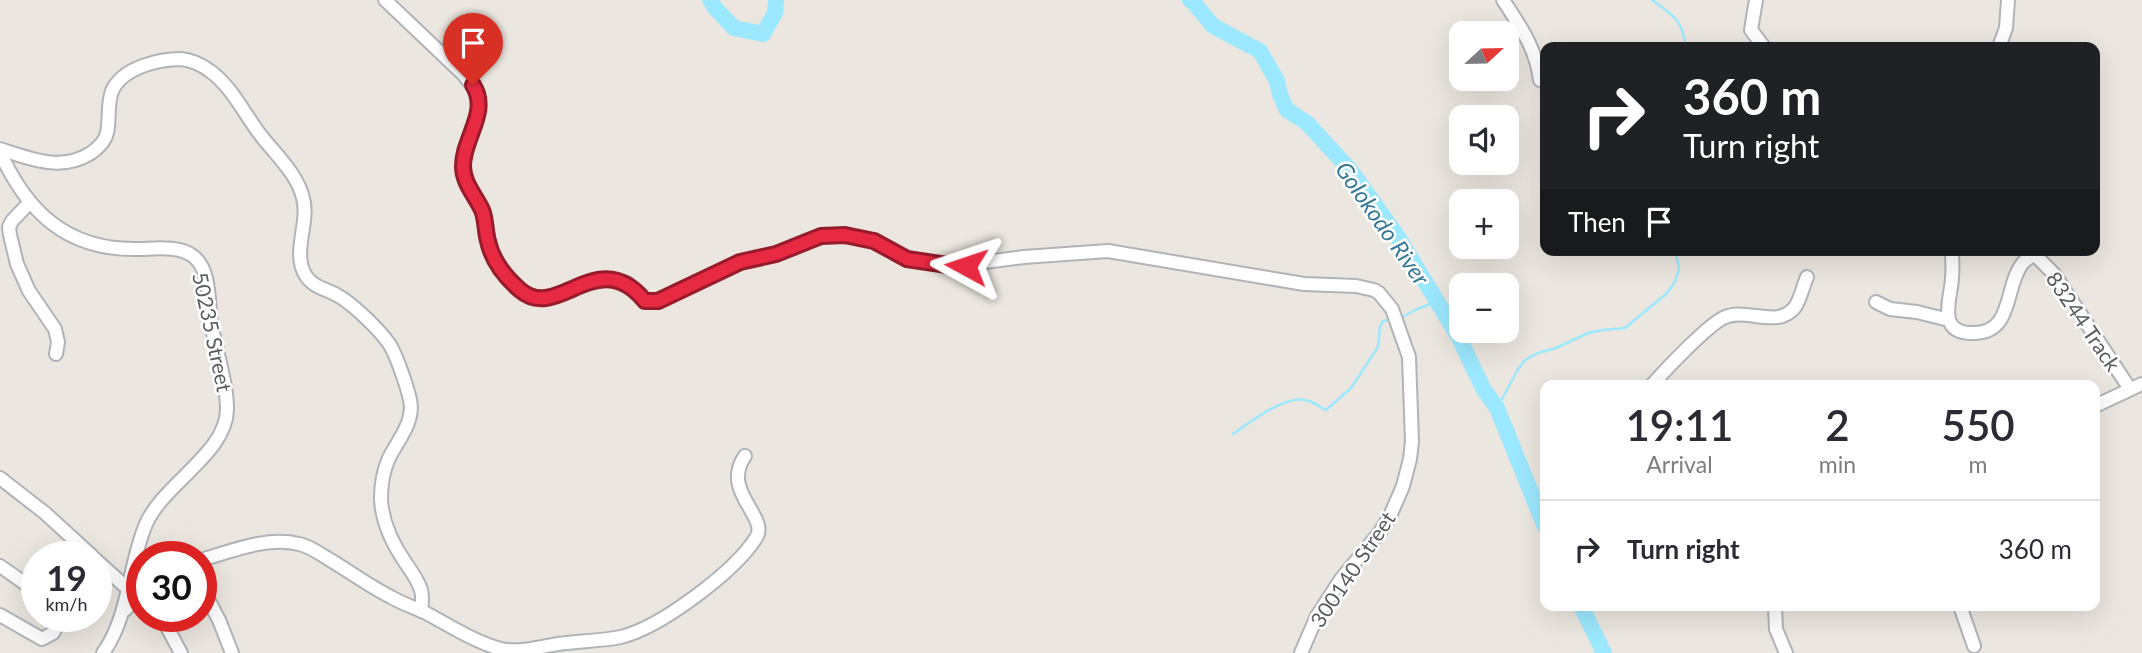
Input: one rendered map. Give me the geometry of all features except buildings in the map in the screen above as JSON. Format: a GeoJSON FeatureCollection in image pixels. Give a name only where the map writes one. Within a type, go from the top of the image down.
{"type":"FeatureCollection","features":[{"type":"Feature","properties":{"kind":"street","name":"300140 Street"},"geometry":{"type":"LineString","coordinates":[[385,0],[464,75],[478,93],[480,108],[464,152],[463,175],[482,209],[488,242],[497,263],[505,275],[527,295],[548,298],[602,279],[627,284],[645,301],[658,301],[740,262],[776,254],[806,241],[832,235],[874,241],[907,259],[954,266],[1024,257],[1108,251],[1304,284],[1356,286],[1379,293],[1392,309],[1409,357],[1412,441],[1410,460],[1403,486],[1380,532],[1341,579],[1317,616],[1301,653]]}},
{"type":"Feature","properties":{"kind":"street"},"geometry":{"type":"LineString","coordinates":[[1503,0],[1530,41],[1540,80]]}},
{"type":"Feature","properties":{"kind":"street"},"geometry":{"type":"LineString","coordinates":[[1756,0],[1751,30],[1760,42]]}},
{"type":"Feature","properties":{"kind":"street"},"geometry":{"type":"LineString","coordinates":[[2001,42],[2006,28],[2008,0]]}},
{"type":"Feature","properties":{"kind":"street"},"geometry":{"type":"LineString","coordinates":[[0,150],[60,164],[87,155],[98,148],[107,134],[109,101],[113,88],[133,71],[152,64],[184,59],[198,63],[220,80],[302,193],[305,214],[300,259],[306,276],[318,287],[347,303],[380,333],[394,352],[411,410],[407,426],[388,460],[381,502],[392,539],[420,586],[421,611]]}},
{"type":"Feature","properties":{"kind":"street","name":"50235 Street"},"geometry":{"type":"LineString","coordinates":[[0,150],[9,172],[30,202],[54,226],[77,239],[110,248],[180,250],[194,257],[205,276],[211,323],[227,399],[225,423],[213,445],[166,492],[150,515],[140,541]]}},
{"type":"Feature","properties":{"kind":"street"},"geometry":{"type":"LineString","coordinates":[[30,202],[12,221],[9,235],[17,264],[29,290],[55,330],[58,342],[56,354]]}},
{"type":"Feature","properties":{"kind":"street"},"geometry":{"type":"LineString","coordinates":[[1876,302],[1890,309],[1949,320],[1952,256]]}},
{"type":"Feature","properties":{"kind":"street","name":"83244 Track"},"geometry":{"type":"LineString","coordinates":[[1949,320],[1956,329],[1963,332],[1988,332],[2003,316],[2022,263],[2031,256]]}},
{"type":"Feature","properties":{"kind":"street","name":"83244 Track"},"geometry":{"type":"LineString","coordinates":[[2036,256],[2054,274],[2136,386]]}},
{"type":"Feature","properties":{"kind":"street"},"geometry":{"type":"LineString","coordinates":[[1657,380],[1710,327],[1723,318],[1744,314],[1770,318],[1788,313],[1799,298],[1807,276]]}},
{"type":"Feature","properties":{"kind":"street"},"geometry":{"type":"LineString","coordinates":[[2100,404],[2136,386]]}},
{"type":"Feature","properties":{"kind":"street"},"geometry":{"type":"LineString","coordinates":[[217,556],[266,543],[296,543],[313,550],[390,597],[500,649],[565,648],[622,636],[648,626],[704,589],[744,553],[759,531],[737,477],[737,468],[745,456]]}},
{"type":"Feature","properties":{"kind":"street"},"geometry":{"type":"LineString","coordinates":[[0,478],[76,541]]}},
{"type":"Feature","properties":{"kind":"street"},"geometry":{"type":"LineString","coordinates":[[0,566],[21,581]]}},
{"type":"Feature","properties":{"kind":"street"},"geometry":{"type":"LineString","coordinates":[[112,573],[126,584]]}},
{"type":"Feature","properties":{"kind":"street","name":"50235 Street"},"geometry":{"type":"LineString","coordinates":[[103,653],[126,608]]}},
{"type":"Feature","properties":{"kind":"street"},"geometry":{"type":"LineString","coordinates":[[1775,611],[1776,629],[1786,653]]}},
{"type":"Feature","properties":{"kind":"street"},"geometry":{"type":"LineString","coordinates":[[1962,611],[1973,646]]}},
{"type":"Feature","properties":{"kind":"street"},"geometry":{"type":"LineString","coordinates":[[0,615],[21,627]]}},
{"type":"Feature","properties":{"kind":"street"},"geometry":{"type":"LineString","coordinates":[[217,616],[232,653]]}},
{"type":"Feature","properties":{"kind":"street"},"geometry":{"type":"LineString","coordinates":[[30,632],[42,639],[54,632]]}},
{"type":"Feature","properties":{"kind":"street"},"geometry":{"type":"LineString","coordinates":[[169,632],[181,653]]}},
{"type":"Feature","properties":{"kind":"waterway","name":"Golokodo River"},"geometry":{"type":"LineString","coordinates":[[710,0],[734,28],[763,34],[775,13],[776,0]]}},
{"type":"Feature","properties":{"kind":"waterway","name":"Golokodo River"},"geometry":{"type":"LineString","coordinates":[[1190,0],[1213,26],[1260,51],[1277,81],[1287,110],[1307,123],[1351,171],[1398,237],[1458,336],[1484,390],[1497,408],[1540,515]]}},
{"type":"Feature","properties":{"kind":"waterway"},"geometry":{"type":"LineString","coordinates":[[1652,0],[1676,19],[1685,42]]}},
{"type":"Feature","properties":{"kind":"waterway"},"geometry":{"type":"LineString","coordinates":[[1497,408],[1525,360],[1588,333],[1625,328],[1666,294],[1675,282],[1679,268],[1676,256]]}},
{"type":"Feature","properties":{"kind":"waterway"},"geometry":{"type":"LineString","coordinates":[[1401,318],[1438,301]]}},
{"type":"Feature","properties":{"kind":"waterway"},"geometry":{"type":"LineString","coordinates":[[1233,434],[1287,402],[1305,400],[1326,410],[1351,388],[1378,347],[1383,321],[1393,319]]}},
{"type":"Feature","properties":{"kind":"waterway","name":"Golokodo River"},"geometry":{"type":"LineString","coordinates":[[1583,611],[1604,653]]}},
{"type":"Feature","properties":{"kind":"route"},"geometry":{"type":"LineString","coordinates":[[473,85],[478,93],[480,108],[464,152],[463,175],[482,209],[488,242],[497,263],[519,289],[534,298],[548,298],[602,279],[627,284],[645,301],[658,301],[740,262],[776,254],[806,241],[832,235],[874,241],[907,259],[966,266]]}}]}
